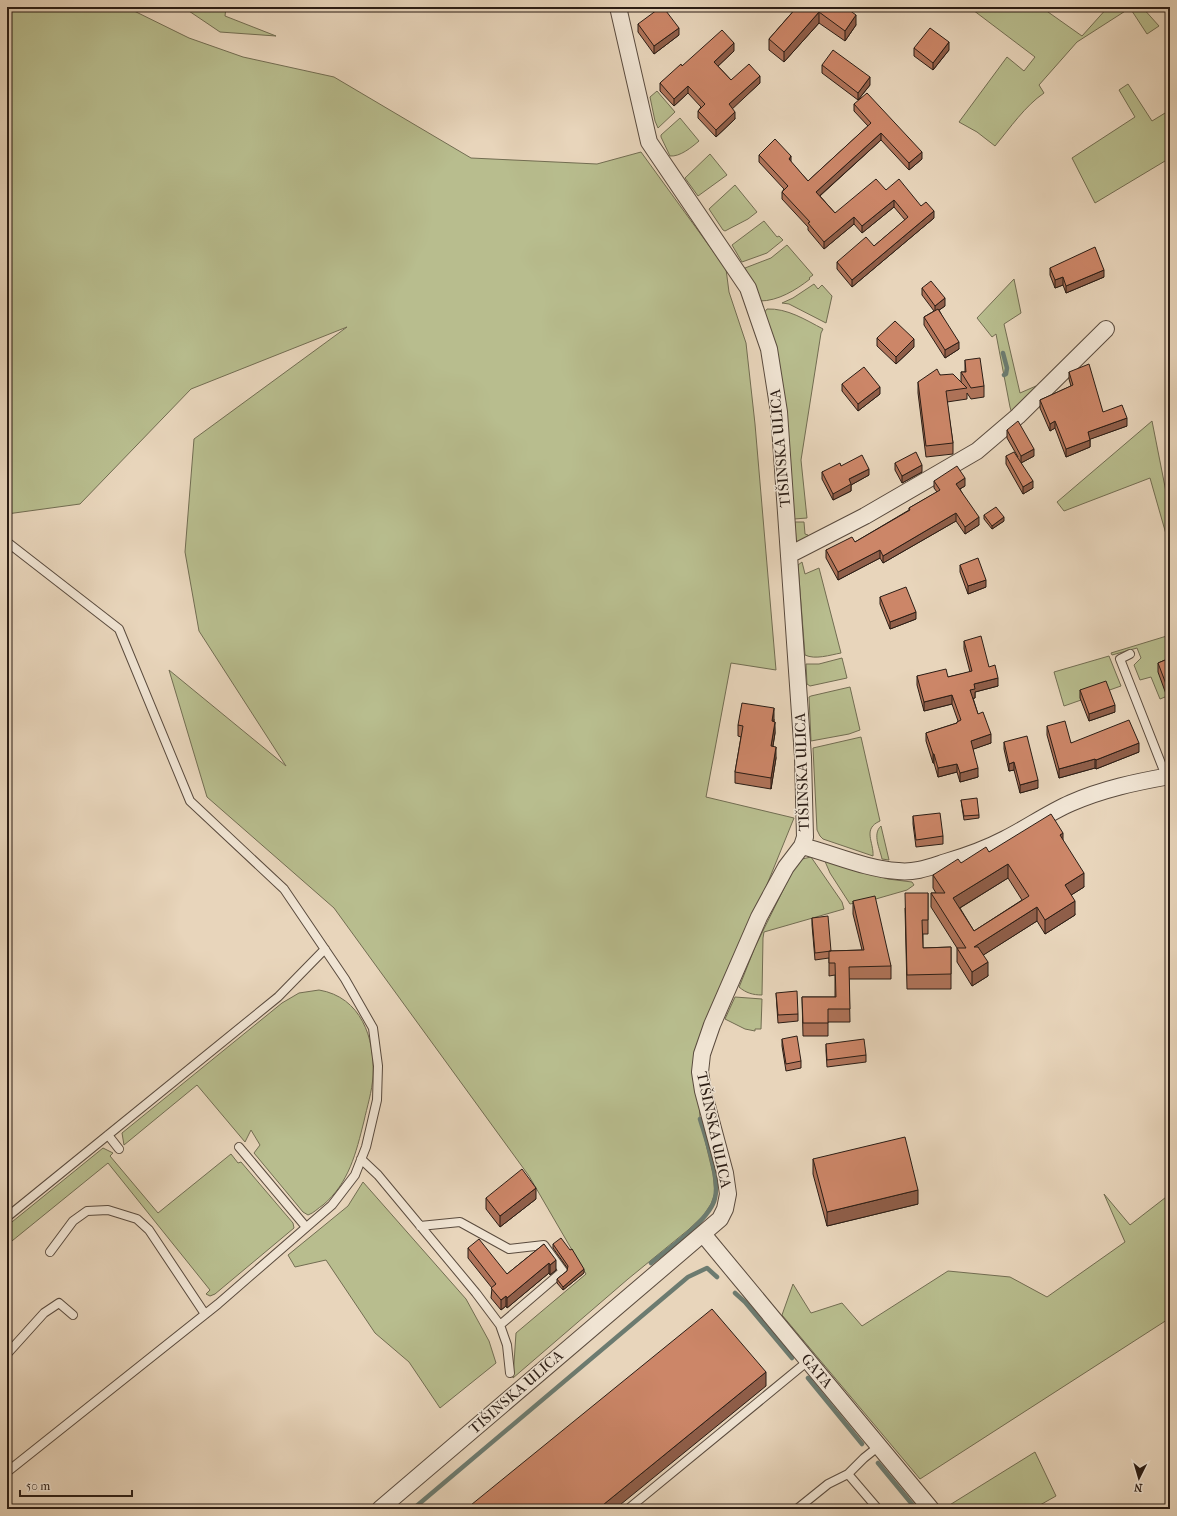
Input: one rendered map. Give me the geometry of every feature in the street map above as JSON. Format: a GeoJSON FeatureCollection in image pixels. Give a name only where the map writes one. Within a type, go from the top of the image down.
{"type":"FeatureCollection","features":[{"type":"Feature","properties":{"kind":"street","name":"TIŠINSKA ULICA"},"geometry":{"type":"LineString","coordinates":[[380,1509],[720,1219],[725,1209],[728,1194],[723,1166],[703,1091],[700,1072],[702,1054],[712,1025],[758,918],[786,867],[802,846],[806,829],[803,757],[779,412],[769,349],[748,288],[650,142],[618,7]]}},
{"type":"Feature","properties":{"kind":"street"},"geometry":{"type":"LineString","coordinates":[[789,555],[872,512],[977,451],[1018,416],[1106,329]]}},
{"type":"Feature","properties":{"kind":"street"},"geometry":{"type":"LineString","coordinates":[[802,846],[880,868],[899,871],[913,871],[973,853],[1003,840],[1069,804],[1100,791],[1134,782],[1168,776]]}},
{"type":"Feature","properties":{"kind":"street","name":"GATA"},"geometry":{"type":"LineString","coordinates":[[703,1234],[931,1509]]}},
{"type":"Feature","properties":{"kind":"lane"},"geometry":{"type":"LineString","coordinates":[[7,542],[119,629],[190,801],[284,889],[345,979],[373,1028],[378,1066],[377,1100],[366,1147],[355,1175],[332,1205],[205,1314],[7,1472]]}},
{"type":"Feature","properties":{"kind":"lane"},"geometry":{"type":"LineString","coordinates":[[1130,654],[1120,659],[1168,776]]}},
{"type":"Feature","properties":{"kind":"lane"},"geometry":{"type":"LineString","coordinates":[[7,1217],[278,997],[325,949]]}},
{"type":"Feature","properties":{"kind":"lane"},"geometry":{"type":"LineString","coordinates":[[108,1135],[119,1149]]}},
{"type":"Feature","properties":{"kind":"lane"},"geometry":{"type":"LineString","coordinates":[[239,1147],[306,1227]]}},
{"type":"Feature","properties":{"kind":"lane"},"geometry":{"type":"LineString","coordinates":[[361,1159],[378,1175],[476,1293],[500,1325],[507,1345],[510,1374]]}},
{"type":"Feature","properties":{"kind":"lane"},"geometry":{"type":"LineString","coordinates":[[50,1252],[73,1222],[87,1210],[108,1210],[136,1219],[149,1230],[205,1314]]}},
{"type":"Feature","properties":{"kind":"lane"},"geometry":{"type":"LineString","coordinates":[[420,1226],[460,1222],[509,1249],[544,1245],[563,1271],[500,1325]]}},
{"type":"Feature","properties":{"kind":"lane"},"geometry":{"type":"LineString","coordinates":[[7,1354],[44,1313],[59,1303],[73,1314]]}},
{"type":"Feature","properties":{"kind":"lane"},"geometry":{"type":"LineString","coordinates":[[628,1509],[808,1361]]}},
{"type":"Feature","properties":{"kind":"lane"},"geometry":{"type":"LineString","coordinates":[[797,1509],[828,1484],[848,1474],[879,1446]]}},
{"type":"Feature","properties":{"kind":"lane"},"geometry":{"type":"LineString","coordinates":[[848,1474],[878,1509]]}},
{"type":"Feature","properties":{"kind":"green space"},"geometry":{"type":"Polygon","coordinates":[[[7,7],[126,7],[189,38],[243,57],[334,77],[471,158],[597,164],[641,152],[726,269],[729,292],[746,343],[755,424],[776,670],[731,663],[706,797],[794,818],[697,1057],[700,1119],[713,1174],[715,1193],[711,1204],[703,1216],[688,1230],[628,1279],[513,1378],[516,1333],[586,1274],[529,1176],[334,908],[207,797],[169,670],[286,766],[199,631],[185,552],[194,439],[347,327],[191,389],[80,504],[7,514],[7,7]]]}},
{"type":"Feature","properties":{"kind":"green space"},"geometry":{"type":"Polygon","coordinates":[[[183,7],[226,7],[225,16],[276,36],[220,32],[183,7]]]}},
{"type":"Feature","properties":{"kind":"green space"},"geometry":{"type":"Polygon","coordinates":[[[969,7],[1041,7],[1082,36],[1108,7],[1142,7],[1159,26],[1147,34],[1130,8],[1077,42],[1039,85],[1044,93],[1024,111],[995,146],[977,132],[959,122],[1007,57],[1024,71],[1035,57],[969,7]]]}},
{"type":"Feature","properties":{"kind":"green space"},"geometry":{"type":"Polygon","coordinates":[[[1128,84],[1152,121],[1170,110],[1170,158],[1095,203],[1072,158],[1135,117],[1119,90],[1128,84]]]}},
{"type":"Feature","properties":{"kind":"green space"},"geometry":{"type":"Polygon","coordinates":[[[657,91],[675,112],[658,128],[650,97],[657,91]]]}},
{"type":"Feature","properties":{"kind":"green space"},"geometry":{"type":"Polygon","coordinates":[[[680,118],[699,141],[682,153],[670,156],[661,135],[680,118]]]}},
{"type":"Feature","properties":{"kind":"green space"},"geometry":{"type":"Polygon","coordinates":[[[710,154],[727,175],[698,196],[685,178],[710,154]]]}},
{"type":"Feature","properties":{"kind":"green space"},"geometry":{"type":"Polygon","coordinates":[[[735,185],[757,212],[748,219],[725,231],[709,209],[735,185]]]}},
{"type":"Feature","properties":{"kind":"green space"},"geometry":{"type":"Polygon","coordinates":[[[764,221],[777,237],[779,236],[783,240],[767,253],[742,262],[732,245],[764,221]]]}},
{"type":"Feature","properties":{"kind":"green space"},"geometry":{"type":"Polygon","coordinates":[[[787,245],[813,275],[805,283],[793,291],[767,301],[760,301],[745,268],[771,258],[787,245]]]}},
{"type":"Feature","properties":{"kind":"green space"},"geometry":{"type":"Polygon","coordinates":[[[1014,279],[1021,313],[1004,324],[1020,393],[1036,386],[1038,394],[1013,417],[996,334],[992,337],[977,318],[1014,279]]]}},
{"type":"Feature","properties":{"kind":"green space"},"geometry":{"type":"Polygon","coordinates":[[[814,284],[818,289],[822,285],[832,296],[826,323],[789,304],[782,303],[793,298],[814,284]]]}},
{"type":"Feature","properties":{"kind":"green space"},"geometry":{"type":"Polygon","coordinates":[[[767,309],[782,310],[803,318],[823,329],[821,333],[801,460],[807,518],[794,519],[764,313],[767,309]]]}},
{"type":"Feature","properties":{"kind":"green space"},"geometry":{"type":"Polygon","coordinates":[[[1152,421],[1170,512],[1170,548],[1150,478],[1064,511],[1057,502],[1152,421]]]}},
{"type":"Feature","properties":{"kind":"green space"},"geometry":{"type":"Polygon","coordinates":[[[795,522],[804,522],[805,534],[808,535],[809,541],[796,542],[795,522]]]}},
{"type":"Feature","properties":{"kind":"green space"},"geometry":{"type":"Polygon","coordinates":[[[802,562],[805,574],[819,568],[841,653],[818,657],[805,655],[798,565],[802,562]]]}},
{"type":"Feature","properties":{"kind":"green space"},"geometry":{"type":"Polygon","coordinates":[[[1170,635],[1170,695],[1160,699],[1151,677],[1140,680],[1134,665],[1141,658],[1137,648],[1112,655],[1111,653],[1170,635]]]}},
{"type":"Feature","properties":{"kind":"green space"},"geometry":{"type":"Polygon","coordinates":[[[1109,656],[1121,686],[1064,706],[1054,672],[1109,656]]]}},
{"type":"Feature","properties":{"kind":"green space"},"geometry":{"type":"Polygon","coordinates":[[[842,658],[847,678],[810,686],[807,684],[806,664],[819,664],[842,658]]]}},
{"type":"Feature","properties":{"kind":"green space"},"geometry":{"type":"Polygon","coordinates":[[[850,687],[860,730],[849,734],[811,741],[809,697],[850,687]]]}},
{"type":"Feature","properties":{"kind":"green space"},"geometry":{"type":"Polygon","coordinates":[[[861,737],[880,821],[871,828],[870,832],[873,856],[823,839],[817,830],[813,748],[861,737]]]}},
{"type":"Feature","properties":{"kind":"green space"},"geometry":{"type":"Polygon","coordinates":[[[881,826],[889,860],[882,859],[878,846],[877,833],[881,826]]]}},
{"type":"Feature","properties":{"kind":"green space"},"geometry":{"type":"Polygon","coordinates":[[[811,857],[842,902],[844,909],[764,932],[762,995],[747,992],[739,987],[755,947],[794,868],[802,859],[811,857]]]}},
{"type":"Feature","properties":{"kind":"green space"},"geometry":{"type":"Polygon","coordinates":[[[824,859],[888,879],[912,882],[914,885],[907,890],[855,905],[855,903],[850,904],[830,873],[824,859]]]}},
{"type":"Feature","properties":{"kind":"green space"},"geometry":{"type":"Polygon","coordinates":[[[319,990],[333,994],[345,1001],[355,1010],[368,1034],[373,1062],[371,1094],[354,1156],[339,1187],[323,1205],[308,1215],[303,1212],[254,1153],[260,1145],[251,1130],[245,1142],[197,1085],[124,1145],[122,1133],[282,1003],[299,993],[319,990]]]}},
{"type":"Feature","properties":{"kind":"green space"},"geometry":{"type":"Polygon","coordinates":[[[735,997],[762,999],[761,1029],[755,1029],[755,1031],[745,1029],[725,1019],[735,997]]]}},
{"type":"Feature","properties":{"kind":"green space"},"geometry":{"type":"Polygon","coordinates":[[[103,1148],[113,1153],[110,1156],[158,1213],[231,1154],[238,1163],[241,1162],[293,1223],[294,1228],[215,1294],[210,1296],[206,1294],[210,1290],[108,1163],[7,1245],[7,1226],[103,1148]]]}},
{"type":"Feature","properties":{"kind":"green space"},"geometry":{"type":"Polygon","coordinates":[[[363,1182],[466,1299],[489,1341],[496,1363],[440,1408],[409,1362],[375,1333],[326,1260],[295,1267],[288,1255],[348,1206],[363,1182]]]}},
{"type":"Feature","properties":{"kind":"green space"},"geometry":{"type":"Polygon","coordinates":[[[1104,1194],[1130,1225],[1170,1194],[1170,1318],[920,1479],[782,1315],[793,1284],[811,1313],[842,1303],[862,1326],[948,1271],[1010,1277],[1047,1297],[1125,1242],[1104,1194]]]}},
{"type":"Feature","properties":{"kind":"green space"},"geometry":{"type":"Polygon","coordinates":[[[1035,1452],[1056,1496],[1033,1509],[950,1509],[948,1506],[1035,1452]]]}},
{"type":"Feature","properties":{"kind":"building"},"geometry":{"type":"Polygon","coordinates":[[[663,7],[679,28],[654,46],[638,24],[663,7]]]}},
{"type":"Feature","properties":{"kind":"building"},"geometry":{"type":"Polygon","coordinates":[[[797,7],[845,7],[856,15],[845,31],[819,12],[784,52],[769,39],[797,7]]]}},
{"type":"Feature","properties":{"kind":"building"},"geometry":{"type":"Polygon","coordinates":[[[930,28],[949,42],[933,63],[914,48],[930,28]]]}},
{"type":"Feature","properties":{"kind":"building"},"geometry":{"type":"Polygon","coordinates":[[[722,30],[734,43],[714,62],[731,80],[749,64],[760,76],[729,104],[735,112],[716,130],[698,111],[705,104],[688,86],[674,99],[660,83],[681,64],[682,66],[722,30]]]}},
{"type":"Feature","properties":{"kind":"building"},"geometry":{"type":"Polygon","coordinates":[[[833,50],[870,77],[858,93],[822,65],[833,50]]]}},
{"type":"Feature","properties":{"kind":"building"},"geometry":{"type":"Polygon","coordinates":[[[867,93],[922,152],[909,163],[881,133],[816,192],[835,213],[876,179],[886,190],[899,179],[921,206],[926,202],[934,211],[852,280],[837,262],[866,237],[874,246],[908,217],[894,200],[862,226],[854,217],[824,242],[808,223],[810,222],[782,192],[788,186],[759,155],[775,139],[791,156],[789,159],[808,181],[871,123],[854,104],[867,93]]]}},
{"type":"Feature","properties":{"kind":"building"},"geometry":{"type":"Polygon","coordinates":[[[1095,247],[1104,270],[1066,286],[1063,277],[1055,280],[1050,268],[1095,247]]]}},
{"type":"Feature","properties":{"kind":"building"},"geometry":{"type":"Polygon","coordinates":[[[931,281],[945,298],[935,306],[922,288],[931,281]]]}},
{"type":"Feature","properties":{"kind":"building"},"geometry":{"type":"Polygon","coordinates":[[[938,309],[959,342],[945,350],[924,317],[938,309]]]}},
{"type":"Feature","properties":{"kind":"building"},"geometry":{"type":"Polygon","coordinates":[[[895,321],[914,339],[896,357],[877,338],[895,321]]]}},
{"type":"Feature","properties":{"kind":"building"},"geometry":{"type":"Polygon","coordinates":[[[980,358],[984,386],[971,388],[961,372],[966,372],[965,360],[980,358]]]}},
{"type":"Feature","properties":{"kind":"building"},"geometry":{"type":"Polygon","coordinates":[[[1089,364],[1103,412],[1122,405],[1127,418],[1088,432],[1090,440],[1066,449],[1055,421],[1050,424],[1040,400],[1073,385],[1069,372],[1089,364]]]}},
{"type":"Feature","properties":{"kind":"building"},"geometry":{"type":"Polygon","coordinates":[[[864,367],[880,387],[858,404],[842,384],[864,367]]]}},
{"type":"Feature","properties":{"kind":"building"},"geometry":{"type":"Polygon","coordinates":[[[937,369],[940,375],[953,374],[967,388],[946,391],[953,443],[926,446],[918,382],[937,369]]]}},
{"type":"Feature","properties":{"kind":"building"},"geometry":{"type":"Polygon","coordinates":[[[1018,421],[1034,449],[1021,456],[1007,430],[1018,421]]]}},
{"type":"Feature","properties":{"kind":"building"},"geometry":{"type":"Polygon","coordinates":[[[916,452],[922,465],[902,476],[895,463],[916,452]]]}},
{"type":"Feature","properties":{"kind":"building"},"geometry":{"type":"Polygon","coordinates":[[[1014,452],[1033,481],[1023,487],[1006,456],[1014,452]]]}},
{"type":"Feature","properties":{"kind":"building"},"geometry":{"type":"Polygon","coordinates":[[[862,455],[869,469],[849,479],[851,484],[833,494],[822,472],[840,463],[841,466],[862,455]]]}},
{"type":"Feature","properties":{"kind":"building"},"geometry":{"type":"Polygon","coordinates":[[[957,466],[965,478],[956,484],[979,517],[965,527],[956,513],[883,556],[880,550],[838,572],[826,550],[852,537],[855,542],[910,510],[909,508],[940,490],[934,481],[957,466]]]}},
{"type":"Feature","properties":{"kind":"building"},"geometry":{"type":"Polygon","coordinates":[[[996,507],[1004,517],[992,526],[984,515],[996,507]]]}},
{"type":"Feature","properties":{"kind":"building"},"geometry":{"type":"Polygon","coordinates":[[[978,558],[986,580],[968,586],[960,565],[978,558]]]}},
{"type":"Feature","properties":{"kind":"building"},"geometry":{"type":"Polygon","coordinates":[[[906,587],[916,612],[890,622],[880,597],[906,587]]]}},
{"type":"Feature","properties":{"kind":"building"},"geometry":{"type":"Polygon","coordinates":[[[981,636],[989,667],[995,665],[998,678],[974,684],[975,689],[970,690],[978,714],[983,712],[991,734],[971,741],[978,768],[960,773],[957,764],[938,768],[926,733],[957,723],[961,720],[952,695],[924,702],[917,676],[946,669],[948,677],[972,671],[964,641],[981,636]]]}},
{"type":"Feature","properties":{"kind":"building"},"geometry":{"type":"Polygon","coordinates":[[[1170,658],[1170,686],[1169,683],[1166,684],[1158,663],[1170,658]]]}},
{"type":"Feature","properties":{"kind":"building"},"geometry":{"type":"Polygon","coordinates":[[[1106,681],[1115,705],[1089,714],[1080,690],[1106,681]]]}},
{"type":"Feature","properties":{"kind":"building"},"geometry":{"type":"Polygon","coordinates":[[[742,703],[774,708],[772,721],[775,722],[771,746],[776,747],[771,778],[735,772],[743,726],[738,725],[742,703]]]}},
{"type":"Feature","properties":{"kind":"building"},"geometry":{"type":"Polygon","coordinates":[[[1129,720],[1139,743],[1096,760],[1095,759],[1059,769],[1047,726],[1065,721],[1071,743],[1129,720]]]}},
{"type":"Feature","properties":{"kind":"building"},"geometry":{"type":"Polygon","coordinates":[[[1027,736],[1038,780],[1020,785],[1014,762],[1009,764],[1004,742],[1027,736]]]}},
{"type":"Feature","properties":{"kind":"building"},"geometry":{"type":"Polygon","coordinates":[[[977,798],[979,815],[964,816],[961,800],[977,798]]]}},
{"type":"Feature","properties":{"kind":"building"},"geometry":{"type":"Polygon","coordinates":[[[940,813],[943,836],[916,840],[913,816],[940,813]]]}},
{"type":"Feature","properties":{"kind":"building"},"geometry":{"type":"Polygon","coordinates":[[[1051,814],[1063,833],[1060,835],[1084,873],[1065,885],[1075,901],[1045,920],[1037,907],[974,947],[978,947],[988,962],[972,972],[957,948],[966,948],[931,893],[945,893],[933,875],[958,859],[961,863],[986,847],[989,852],[1051,814]],[[1008,864],[953,898],[974,931],[1029,896],[1008,864]]]}},
{"type":"Feature","properties":{"kind":"building"},"geometry":{"type":"Polygon","coordinates":[[[905,893],[928,893],[928,920],[922,920],[923,948],[951,947],[951,974],[907,975],[905,893]]]}},
{"type":"Feature","properties":{"kind":"building"},"geometry":{"type":"Polygon","coordinates":[[[875,896],[891,966],[849,967],[850,1009],[828,1009],[828,1023],[803,1023],[802,997],[836,997],[835,963],[829,963],[829,951],[864,950],[853,901],[875,896]]]}},
{"type":"Feature","properties":{"kind":"building"},"geometry":{"type":"Polygon","coordinates":[[[828,916],[831,951],[815,953],[812,918],[828,916]]]}},
{"type":"Feature","properties":{"kind":"building"},"geometry":{"type":"Polygon","coordinates":[[[797,991],[798,1014],[778,1015],[776,993],[797,991]]]}},
{"type":"Feature","properties":{"kind":"building"},"geometry":{"type":"Polygon","coordinates":[[[797,1036],[801,1061],[786,1064],[782,1039],[797,1036]]]}},
{"type":"Feature","properties":{"kind":"building"},"geometry":{"type":"Polygon","coordinates":[[[864,1039],[866,1055],[827,1060],[826,1044],[864,1039]]]}},
{"type":"Feature","properties":{"kind":"building"},"geometry":{"type":"Polygon","coordinates":[[[905,1137],[918,1190],[827,1212],[813,1159],[905,1137]]]}},
{"type":"Feature","properties":{"kind":"building"},"geometry":{"type":"Polygon","coordinates":[[[522,1169],[536,1188],[500,1216],[486,1198],[522,1169]]]}},
{"type":"Feature","properties":{"kind":"building"},"geometry":{"type":"Polygon","coordinates":[[[561,1238],[570,1250],[572,1249],[584,1269],[563,1287],[557,1279],[567,1271],[568,1266],[553,1244],[561,1238]]]}},
{"type":"Feature","properties":{"kind":"building"},"geometry":{"type":"Polygon","coordinates":[[[479,1239],[507,1274],[544,1244],[556,1260],[550,1265],[549,1263],[507,1298],[506,1296],[501,1300],[491,1288],[496,1284],[468,1248],[479,1239]]]}},
{"type":"Feature","properties":{"kind":"building"},"geometry":{"type":"Polygon","coordinates":[[[712,1309],[766,1372],[598,1509],[466,1509],[712,1309]]]}},
{"type":"Feature","properties":{"kind":"waterway"},"geometry":{"type":"LineString","coordinates":[[1003,353],[1007,368],[1006,374],[1004,375]]}},
{"type":"Feature","properties":{"kind":"waterway"},"geometry":{"type":"LineString","coordinates":[[651,1263],[678,1242],[706,1215],[715,1198],[716,1180],[714,1169],[700,1119]]}},
{"type":"Feature","properties":{"kind":"waterway"},"geometry":{"type":"LineString","coordinates":[[413,1509],[688,1277],[707,1268],[717,1277]]}},
{"type":"Feature","properties":{"kind":"waterway"},"geometry":{"type":"LineString","coordinates":[[735,1293],[745,1302],[792,1358]]}},
{"type":"Feature","properties":{"kind":"waterway"},"geometry":{"type":"LineString","coordinates":[[808,1378],[862,1444]]}},
{"type":"Feature","properties":{"kind":"waterway"},"geometry":{"type":"LineString","coordinates":[[878,1463],[916,1509]]}}]}
